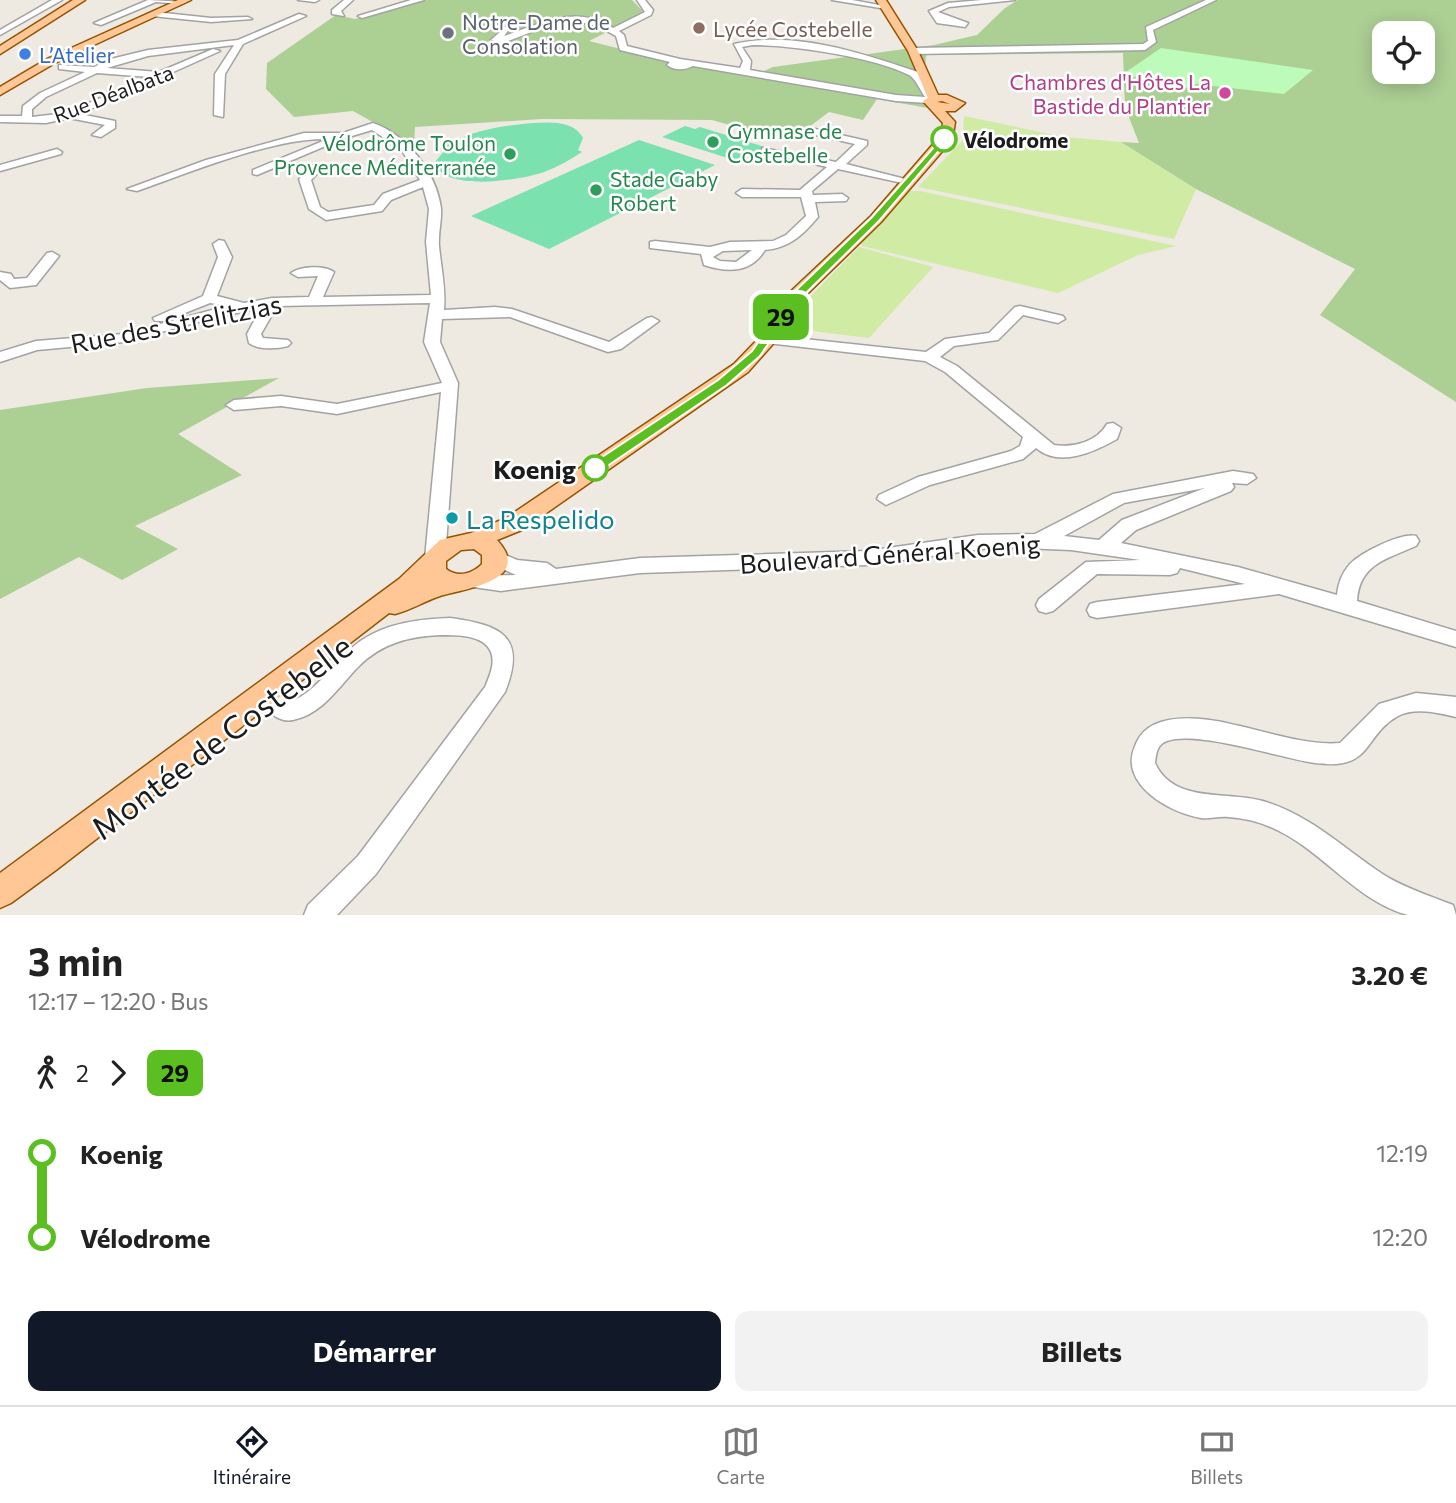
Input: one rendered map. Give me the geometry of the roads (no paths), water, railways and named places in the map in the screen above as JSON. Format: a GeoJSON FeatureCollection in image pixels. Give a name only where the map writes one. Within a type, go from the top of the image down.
{"type":"FeatureCollection","features":[{"type":"Feature","properties":{"kind":"main road"},"geometry":{"type":"LineString","coordinates":[[0,51],[28,30],[80,0]]}},
{"type":"Feature","properties":{"kind":"main road"},"geometry":{"type":"LineString","coordinates":[[3,89],[51,61],[184,1]]}},
{"type":"Feature","properties":{"kind":"main road"},"geometry":{"type":"LineString","coordinates":[[513,524],[494,556],[489,571],[464,582],[437,576],[435,560],[448,546],[513,524],[722,382],[767,339],[794,298],[876,219],[944,139],[950,128],[913,51],[884,3]]}},
{"type":"Feature","properties":{"kind":"main road"},"geometry":{"type":"LineString","coordinates":[[466,541],[489,547],[494,556]]}},
{"type":"Feature","properties":{"kind":"main road","name":"Montée de Costebelle"},"geometry":{"type":"LineString","coordinates":[[0,892],[325,645],[415,580],[435,560]]}},
{"type":"Feature","properties":{"kind":"main road","name":"Montée de Costebelle"},"geometry":{"type":"LineString","coordinates":[[0,909],[64,855],[390,608],[416,595],[464,582]]}},
{"type":"Feature","properties":{"kind":"street"},"geometry":{"type":"LineString","coordinates":[[0,33],[58,0]]}},
{"type":"Feature","properties":{"kind":"street"},"geometry":{"type":"LineString","coordinates":[[98,23],[156,0],[184,1]]}},
{"type":"Feature","properties":{"kind":"street"},"geometry":{"type":"LineString","coordinates":[[302,0],[315,0]]}},
{"type":"Feature","properties":{"kind":"street"},"geometry":{"type":"LineString","coordinates":[[341,14],[335,12],[349,0]]}},
{"type":"Feature","properties":{"kind":"street"},"geometry":{"type":"LineString","coordinates":[[362,16],[420,0]]}},
{"type":"Feature","properties":{"kind":"street"},"geometry":{"type":"LineString","coordinates":[[641,0],[649,10],[648,13],[617,33],[611,47],[615,51],[896,98],[938,102]]}},
{"type":"Feature","properties":{"kind":"street"},"geometry":{"type":"LineString","coordinates":[[836,0],[884,3]]}},
{"type":"Feature","properties":{"kind":"street"},"geometry":{"type":"LineString","coordinates":[[940,17],[933,12],[939,7],[1011,0]]}},
{"type":"Feature","properties":{"kind":"street"},"geometry":{"type":"LineString","coordinates":[[913,51],[1145,47],[1152,41],[1149,29],[1212,0]]}},
{"type":"Feature","properties":{"kind":"street"},"geometry":{"type":"LineString","coordinates":[[155,14],[211,20],[248,19]]}},
{"type":"Feature","properties":{"kind":"street"},"geometry":{"type":"LineString","coordinates":[[27,118],[27,108],[35,100],[92,70],[148,53],[216,47],[240,42],[302,16]]}},
{"type":"Feature","properties":{"kind":"street"},"geometry":{"type":"LineString","coordinates":[[492,25],[507,30],[495,40],[499,41],[570,18],[597,21],[617,33]]}},
{"type":"Feature","properties":{"kind":"street"},"geometry":{"type":"LineString","coordinates":[[219,114],[220,74],[240,42]]}},
{"type":"Feature","properties":{"kind":"street"},"geometry":{"type":"LineString","coordinates":[[741,71],[747,61],[737,46],[751,42],[793,45],[859,58],[915,74],[938,102]]}},
{"type":"Feature","properties":{"kind":"street"},"geometry":{"type":"LineString","coordinates":[[128,45],[148,53]]}},
{"type":"Feature","properties":{"kind":"street","name":"Rue Déalbata"},"geometry":{"type":"LineString","coordinates":[[0,119],[46,120],[69,115],[212,54],[218,50],[216,47]]}},
{"type":"Feature","properties":{"kind":"street"},"geometry":{"type":"LineString","coordinates":[[62,67],[162,75]]}},
{"type":"Feature","properties":{"kind":"street"},"geometry":{"type":"LineString","coordinates":[[69,115],[111,123],[97,135]]}},
{"type":"Feature","properties":{"kind":"street"},"geometry":{"type":"LineString","coordinates":[[257,172],[373,126],[405,147],[427,181],[437,220],[432,242],[438,307],[432,342],[449,386],[435,560]]}},
{"type":"Feature","properties":{"kind":"street"},"geometry":{"type":"LineString","coordinates":[[805,196],[863,143],[815,132]]}},
{"type":"Feature","properties":{"kind":"street"},"geometry":{"type":"LineString","coordinates":[[133,189],[210,162],[308,135],[344,136]]}},
{"type":"Feature","properties":{"kind":"street"},"geometry":{"type":"LineString","coordinates":[[766,150],[907,181]]}},
{"type":"Feature","properties":{"kind":"street"},"geometry":{"type":"LineString","coordinates":[[0,168],[57,152]]}},
{"type":"Feature","properties":{"kind":"street"},"geometry":{"type":"LineString","coordinates":[[320,165],[305,179],[315,209],[326,216],[378,208],[387,197],[427,181]]}},
{"type":"Feature","properties":{"kind":"street"},"geometry":{"type":"LineString","coordinates":[[742,193],[842,198]]}},
{"type":"Feature","properties":{"kind":"street"},"geometry":{"type":"LineString","coordinates":[[655,245],[710,251],[739,246],[759,248],[786,240],[812,217],[805,196]]}},
{"type":"Feature","properties":{"kind":"street"},"geometry":{"type":"LineString","coordinates":[[209,299],[225,257],[219,244]]}},
{"type":"Feature","properties":{"kind":"street"},"geometry":{"type":"LineString","coordinates":[[710,251],[706,256],[709,262],[731,268],[750,260],[759,248]]}},
{"type":"Feature","properties":{"kind":"street"},"geometry":{"type":"LineString","coordinates":[[0,276],[6,277],[10,284],[31,282],[52,256]]}},
{"type":"Feature","properties":{"kind":"street"},"geometry":{"type":"LineString","coordinates":[[298,273],[327,272],[316,299]]}},
{"type":"Feature","properties":{"kind":"street"},"geometry":{"type":"LineString","coordinates":[[141,324],[209,299],[244,306]]}},
{"type":"Feature","properties":{"kind":"street","name":"Rue des Strelitzias"},"geometry":{"type":"LineString","coordinates":[[0,357],[36,346],[124,338],[244,306],[316,299],[512,313],[608,347],[616,346],[652,321]]}},
{"type":"Feature","properties":{"kind":"street"},"geometry":{"type":"LineString","coordinates":[[272,302],[254,334],[257,343],[283,343]]}},
{"type":"Feature","properties":{"kind":"street"},"geometry":{"type":"LineString","coordinates":[[929,357],[950,342],[993,337],[1020,310],[1058,319]]}},
{"type":"Feature","properties":{"kind":"street"},"geometry":{"type":"LineString","coordinates":[[767,339],[929,357],[951,369],[1048,449],[1069,453],[1111,435],[1113,428]]}},
{"type":"Feature","properties":{"kind":"street"},"geometry":{"type":"LineString","coordinates":[[234,405],[281,401],[337,409],[449,386]]}},
{"type":"Feature","properties":{"kind":"street"},"geometry":{"type":"LineString","coordinates":[[886,499],[924,481],[1017,455],[1027,449],[1032,436]]}},
{"type":"Feature","properties":{"kind":"street"},"geometry":{"type":"LineString","coordinates":[[1039,541],[1119,498],[1233,477],[1247,478],[1129,525],[1104,547]]}},
{"type":"Feature","properties":{"kind":"street"},"geometry":{"type":"LineString","coordinates":[[439,527],[448,538],[466,541]]}},
{"type":"Feature","properties":{"kind":"street","name":"Boulevard Général Koenig"},"geometry":{"type":"LineString","coordinates":[[464,582],[527,581],[564,572],[611,567],[868,558],[1011,539],[1104,547],[1216,568],[1456,639]]}},
{"type":"Feature","properties":{"kind":"street"},"geometry":{"type":"LineString","coordinates":[[1346,607],[1346,587],[1355,568],[1409,541]]}},
{"type":"Feature","properties":{"kind":"street","name":"Boulevard Général Koenig"},"geometry":{"type":"LineString","coordinates":[[494,556],[520,569],[564,572]]}},
{"type":"Feature","properties":{"kind":"street"},"geometry":{"type":"LineString","coordinates":[[1046,605],[1093,567],[1216,568]]}},
{"type":"Feature","properties":{"kind":"street"},"geometry":{"type":"LineString","coordinates":[[1097,610],[1281,588]]}},
{"type":"Feature","properties":{"kind":"street"},"geometry":{"type":"LineString","coordinates":[[318,915],[367,865],[494,692],[504,673],[504,656],[495,640],[460,626],[418,628],[386,637],[363,650],[343,668],[329,688],[306,705],[284,709],[276,705],[272,698],[284,679],[325,645]]}},
{"type":"Feature","properties":{"kind":"street"},"geometry":{"type":"LineString","coordinates":[[1443,915],[1377,885],[1291,823],[1263,811],[1229,805],[1202,806],[1173,795],[1162,789],[1149,775],[1142,758],[1146,743],[1161,731],[1183,728],[1299,751],[1336,754],[1362,742],[1381,715],[1394,708],[1418,702],[1456,706]]}},
{"type":"Feature","properties":{"kind":"place","name":"Lycée Costebelle"},"geometry":{"type":"Point","coordinates":[699,28]}},
{"type":"Feature","properties":{"kind":"place","name":"Notre-Dame de Consolation"},"geometry":{"type":"Point","coordinates":[448,33]}},
{"type":"Feature","properties":{"kind":"place","name":"L’Atelier"},"geometry":{"type":"Point","coordinates":[25,54]}},
{"type":"Feature","properties":{"kind":"place","name":"Chambres d'Hôtes La Bastide du Plantier"},"geometry":{"type":"Point","coordinates":[1225,93]}},
{"type":"Feature","properties":{"kind":"place","name":"Vélodrome"},"geometry":{"type":"Point","coordinates":[944,139]}},
{"type":"Feature","properties":{"kind":"place","name":"Gymnase de Costebelle"},"geometry":{"type":"Point","coordinates":[713,142]}},
{"type":"Feature","properties":{"kind":"place","name":"Vélodrôme Toulon Provence Méditerranée"},"geometry":{"type":"Point","coordinates":[510,154]}},
{"type":"Feature","properties":{"kind":"place","name":"Stade Gaby Robert"},"geometry":{"type":"Point","coordinates":[596,190]}},
{"type":"Feature","properties":{"kind":"place","name":"Koenig"},"geometry":{"type":"Point","coordinates":[595,468]}},
{"type":"Feature","properties":{"kind":"place","name":"La Respelido"},"geometry":{"type":"Point","coordinates":[452,518]}}]}
